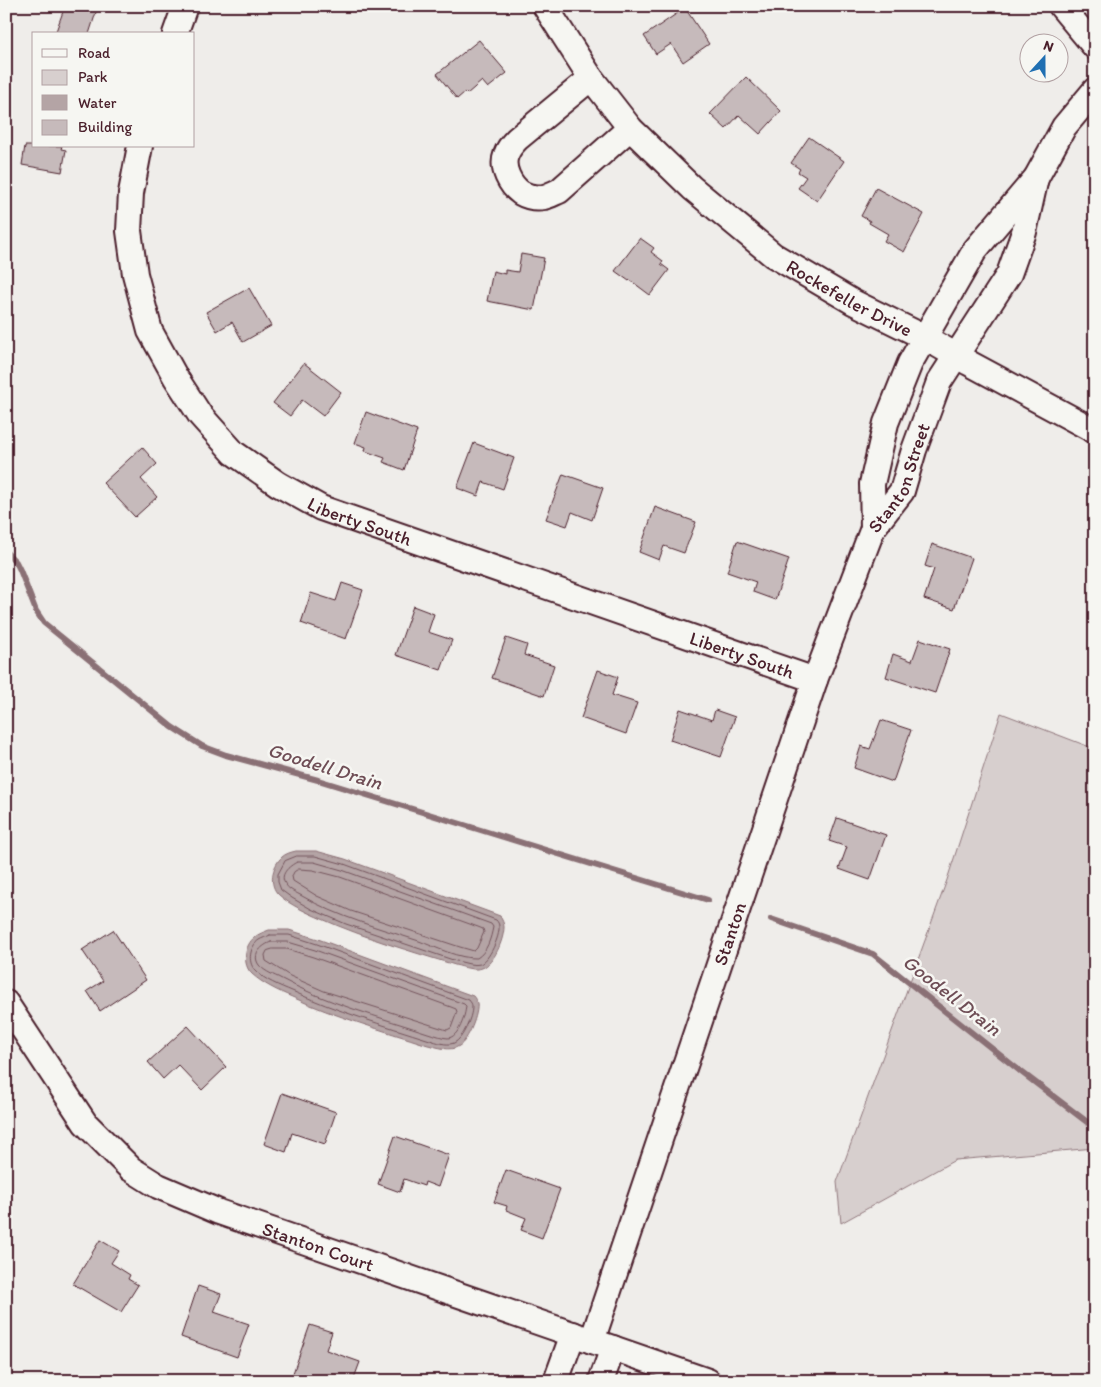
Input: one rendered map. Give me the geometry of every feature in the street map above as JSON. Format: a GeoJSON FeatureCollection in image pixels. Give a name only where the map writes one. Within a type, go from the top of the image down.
{"type":"FeatureCollection","features":[{"type":"Feature","properties":{"kind":"street"},"geometry":{"type":"LineString","coordinates":[[176,32],[186,6]]}},
{"type":"Feature","properties":{"kind":"street","name":"Rockefeller Drive"},"geometry":{"type":"LineString","coordinates":[[544,6],[590,78],[630,128],[692,188],[773,255],[853,302],[924,337],[1095,431]]}},
{"type":"Feature","properties":{"kind":"street"},"geometry":{"type":"LineString","coordinates":[[1061,6],[1095,47]]}},
{"type":"Feature","properties":{"kind":"street"},"geometry":{"type":"LineString","coordinates":[[590,78],[511,146],[505,156],[504,166],[505,172],[513,184],[522,193],[534,198],[547,197],[559,190],[630,128]]}},
{"type":"Feature","properties":{"kind":"street","name":"Stanton Street"},"geometry":{"type":"LineString","coordinates":[[873,528],[872,484],[886,423],[910,363],[975,250],[1036,178],[1064,127],[1095,90]]}},
{"type":"Feature","properties":{"kind":"street","name":"Liberty South"},"geometry":{"type":"LineString","coordinates":[[140,148],[131,193],[129,231],[135,274],[150,331],[200,416],[234,453],[278,484],[321,508],[815,680]]}},
{"type":"Feature","properties":{"kind":"street","name":"Stanton Street"},"geometry":{"type":"LineString","coordinates":[[873,528],[902,491],[914,450],[939,382],[1009,274],[1024,232],[1036,178]]}},
{"type":"Feature","properties":{"kind":"street","name":"Stanton"},"geometry":{"type":"LineString","coordinates":[[593,1341],[815,680],[873,528]]}},
{"type":"Feature","properties":{"kind":"street","name":"Stanton Court"},"geometry":{"type":"LineString","coordinates":[[6,1003],[86,1123],[131,1169],[158,1186],[219,1212],[708,1381]]}},
{"type":"Feature","properties":{"kind":"street"},"geometry":{"type":"LineString","coordinates":[[556,1381],[593,1341]]}},
{"type":"Feature","properties":{"kind":"street"},"geometry":{"type":"LineString","coordinates":[[593,1341],[602,1381]]}},
{"type":"Feature","properties":{"kind":"green space"},"geometry":{"type":"Polygon","coordinates":[[[1001,713],[1095,749],[1095,1148],[955,1160],[841,1223],[837,1182],[947,880],[1001,713]]]}},
{"type":"Feature","properties":{"kind":"water"},"geometry":{"type":"Polygon","coordinates":[[[296,851],[316,851],[345,859],[500,916],[504,927],[497,951],[486,966],[479,969],[469,968],[371,938],[305,911],[279,895],[272,881],[276,865],[282,857],[296,851]]]}},
{"type":"Feature","properties":{"kind":"water"},"geometry":{"type":"Polygon","coordinates":[[[269,930],[289,930],[318,939],[473,996],[477,1003],[477,1008],[475,1020],[466,1039],[459,1046],[452,1049],[428,1045],[342,1017],[276,990],[252,974],[246,960],[248,945],[251,941],[269,930]]]}},
{"type":"Feature","properties":{"kind":"building"},"geometry":{"type":"Polygon","coordinates":[[[65,6],[98,6],[90,32],[56,32],[65,6]]]}},
{"type":"Feature","properties":{"kind":"building"},"geometry":{"type":"Polygon","coordinates":[[[685,8],[709,44],[683,62],[671,44],[656,54],[644,36],[685,8]]]}},
{"type":"Feature","properties":{"kind":"building"},"geometry":{"type":"Polygon","coordinates":[[[479,40],[507,73],[488,88],[482,81],[467,94],[465,92],[457,99],[437,74],[479,40]]]}},
{"type":"Feature","properties":{"kind":"building"},"geometry":{"type":"Polygon","coordinates":[[[746,77],[781,111],[760,134],[739,115],[726,129],[710,114],[746,77]]]}},
{"type":"Feature","properties":{"kind":"building"},"geometry":{"type":"Polygon","coordinates":[[[809,137],[844,161],[817,201],[798,188],[806,177],[798,172],[800,169],[791,163],[809,137]]]}},
{"type":"Feature","properties":{"kind":"building"},"geometry":{"type":"Polygon","coordinates":[[[25,146],[32,146],[32,148],[61,148],[66,150],[62,172],[22,165],[25,146]]]}},
{"type":"Feature","properties":{"kind":"building"},"geometry":{"type":"Polygon","coordinates":[[[876,188],[924,214],[904,252],[884,241],[888,234],[861,216],[876,188]]]}},
{"type":"Feature","properties":{"kind":"building"},"geometry":{"type":"Polygon","coordinates":[[[640,238],[654,248],[651,252],[663,261],[661,264],[669,270],[650,295],[615,271],[640,238]]]}},
{"type":"Feature","properties":{"kind":"building"},"geometry":{"type":"Polygon","coordinates":[[[521,254],[544,258],[534,310],[487,301],[493,271],[505,274],[505,270],[518,272],[521,254]]]}},
{"type":"Feature","properties":{"kind":"building"},"geometry":{"type":"Polygon","coordinates":[[[249,288],[271,326],[243,342],[232,322],[217,331],[206,312],[249,288]]]}},
{"type":"Feature","properties":{"kind":"building"},"geometry":{"type":"Polygon","coordinates":[[[304,363],[341,392],[323,416],[302,400],[290,416],[273,403],[304,363]]]}},
{"type":"Feature","properties":{"kind":"building"},"geometry":{"type":"Polygon","coordinates":[[[366,412],[417,431],[404,470],[383,462],[385,458],[365,451],[366,447],[355,443],[366,412]]]}},
{"type":"Feature","properties":{"kind":"building"},"geometry":{"type":"Polygon","coordinates":[[[474,443],[514,458],[503,489],[483,482],[478,496],[457,488],[474,443]]]}},
{"type":"Feature","properties":{"kind":"building"},"geometry":{"type":"Polygon","coordinates":[[[142,447],[157,464],[141,479],[157,497],[135,517],[103,483],[142,447]]]}},
{"type":"Feature","properties":{"kind":"building"},"geometry":{"type":"Polygon","coordinates":[[[563,474],[603,488],[592,520],[572,512],[567,526],[546,519],[563,474]]]}},
{"type":"Feature","properties":{"kind":"building"},"geometry":{"type":"Polygon","coordinates":[[[655,507],[696,522],[684,553],[664,546],[659,560],[639,552],[655,507]]]}},
{"type":"Feature","properties":{"kind":"building"},"geometry":{"type":"Polygon","coordinates":[[[737,541],[789,559],[775,600],[753,592],[756,582],[727,572],[737,541]]]}},
{"type":"Feature","properties":{"kind":"building"},"geometry":{"type":"Polygon","coordinates":[[[932,544],[972,558],[954,609],[924,599],[934,569],[925,566],[932,544]]]}},
{"type":"Feature","properties":{"kind":"building"},"geometry":{"type":"Polygon","coordinates":[[[342,583],[363,590],[346,639],[301,623],[311,593],[336,601],[342,583]]]}},
{"type":"Feature","properties":{"kind":"building"},"geometry":{"type":"Polygon","coordinates":[[[413,606],[434,614],[428,632],[452,640],[441,670],[396,655],[413,606]]]}},
{"type":"Feature","properties":{"kind":"building"},"geometry":{"type":"Polygon","coordinates":[[[506,638],[527,645],[524,655],[554,665],[544,696],[492,678],[506,638]]]}},
{"type":"Feature","properties":{"kind":"building"},"geometry":{"type":"Polygon","coordinates":[[[920,639],[950,649],[935,693],[886,677],[893,654],[912,661],[920,639]]]}},
{"type":"Feature","properties":{"kind":"building"},"geometry":{"type":"Polygon","coordinates":[[[598,670],[618,677],[612,695],[637,703],[626,734],[581,718],[598,670]]]}},
{"type":"Feature","properties":{"kind":"building"},"geometry":{"type":"Polygon","coordinates":[[[680,709],[712,720],[715,710],[735,717],[721,757],[670,740],[680,709]]]}},
{"type":"Feature","properties":{"kind":"building"},"geometry":{"type":"Polygon","coordinates":[[[881,720],[911,730],[893,782],[854,768],[861,746],[870,749],[881,720]]]}},
{"type":"Feature","properties":{"kind":"building"},"geometry":{"type":"Polygon","coordinates":[[[837,818],[886,835],[870,880],[839,869],[847,847],[829,841],[837,818]]]}},
{"type":"Feature","properties":{"kind":"building"},"geometry":{"type":"Polygon","coordinates":[[[113,930],[146,980],[100,1011],[87,991],[103,981],[82,950],[113,930]]]}},
{"type":"Feature","properties":{"kind":"building"},"geometry":{"type":"Polygon","coordinates":[[[188,1026],[226,1067],[202,1090],[178,1065],[163,1079],[148,1062],[188,1026]]]}},
{"type":"Feature","properties":{"kind":"building"},"geometry":{"type":"Polygon","coordinates":[[[282,1093],[336,1112],[325,1144],[292,1133],[286,1152],[264,1144],[282,1093]]]}},
{"type":"Feature","properties":{"kind":"building"},"geometry":{"type":"Polygon","coordinates":[[[395,1136],[449,1155],[438,1187],[425,1182],[424,1186],[404,1179],[400,1192],[378,1184],[395,1136]]]}},
{"type":"Feature","properties":{"kind":"building"},"geometry":{"type":"Polygon","coordinates":[[[506,1170],[560,1189],[542,1238],[521,1230],[526,1218],[506,1210],[507,1206],[494,1202],[506,1170]]]}},
{"type":"Feature","properties":{"kind":"building"},"geometry":{"type":"Polygon","coordinates":[[[100,1240],[119,1251],[111,1263],[130,1275],[128,1279],[138,1285],[121,1312],[73,1284],[100,1240]]]}},
{"type":"Feature","properties":{"kind":"building"},"geometry":{"type":"Polygon","coordinates":[[[198,1286],[221,1294],[214,1312],[249,1324],[237,1357],[181,1337],[198,1286]]]}},
{"type":"Feature","properties":{"kind":"building"},"geometry":{"type":"Polygon","coordinates":[[[310,1325],[332,1332],[326,1350],[360,1362],[353,1381],[307,1381],[292,1376],[310,1325]]]}},
{"type":"Feature","properties":{"kind":"waterway","name":"Goodell Drain"},"geometry":{"type":"LineString","coordinates":[[6,552],[16,562],[36,611],[44,623],[172,727],[202,746],[226,755],[318,780],[708,900]]}},
{"type":"Feature","properties":{"kind":"waterway","name":"Goodell Drain"},"geometry":{"type":"LineString","coordinates":[[771,919],[873,954],[1095,1128]]}}]}
